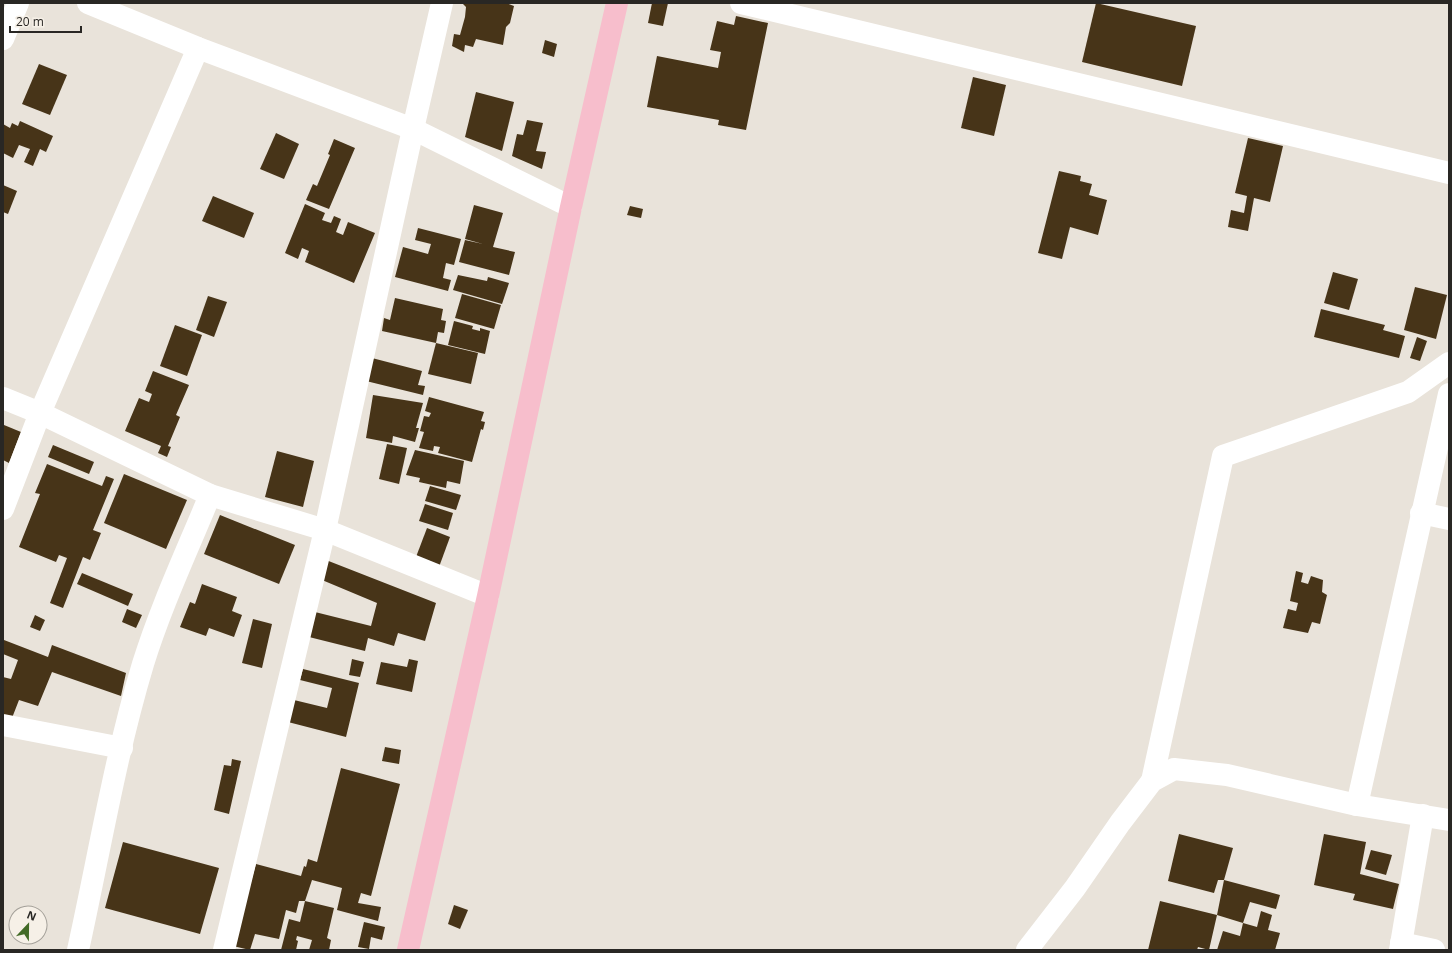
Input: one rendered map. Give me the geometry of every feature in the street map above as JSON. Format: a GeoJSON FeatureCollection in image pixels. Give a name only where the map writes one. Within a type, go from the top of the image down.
{"type":"FeatureCollection","features":[{"type":"Feature","properties":{"kind":"main road"},"geometry":{"type":"LineString","coordinates":[[408,950],[488,596],[571,207],[617,3]]}},
{"type":"Feature","properties":{"kind":"street"},"geometry":{"type":"LineString","coordinates":[[3,39],[18,3]]}},
{"type":"Feature","properties":{"kind":"street"},"geometry":{"type":"LineString","coordinates":[[88,3],[198,48],[413,129],[571,207]]}},
{"type":"Feature","properties":{"kind":"street"},"geometry":{"type":"LineString","coordinates":[[224,950],[325,530],[442,3]]}},
{"type":"Feature","properties":{"kind":"street"},"geometry":{"type":"LineString","coordinates":[[741,3],[1449,173]]}},
{"type":"Feature","properties":{"kind":"street"},"geometry":{"type":"LineString","coordinates":[[3,509],[40,413],[198,48]]}},
{"type":"Feature","properties":{"kind":"street"},"geometry":{"type":"LineString","coordinates":[[1152,781],[1223,456],[1408,392],[1449,364]]}},
{"type":"Feature","properties":{"kind":"street"},"geometry":{"type":"LineString","coordinates":[[1357,805],[1421,513],[1449,394]]}},
{"type":"Feature","properties":{"kind":"street"},"geometry":{"type":"LineString","coordinates":[[3,398],[40,413],[210,495],[325,530],[488,596]]}},
{"type":"Feature","properties":{"kind":"street"},"geometry":{"type":"LineString","coordinates":[[78,950],[122,748],[143,664],[155,630],[210,495]]}},
{"type":"Feature","properties":{"kind":"street"},"geometry":{"type":"LineString","coordinates":[[1421,513],[1449,519]]}},
{"type":"Feature","properties":{"kind":"street"},"geometry":{"type":"LineString","coordinates":[[3,725],[122,748]]}},
{"type":"Feature","properties":{"kind":"street"},"geometry":{"type":"LineString","coordinates":[[1027,950],[1075,888],[1120,823],[1152,781],[1174,769],[1227,775],[1357,805],[1449,820]]}},
{"type":"Feature","properties":{"kind":"street"},"geometry":{"type":"LineString","coordinates":[[1423,815],[1400,946],[1434,950]]}},
{"type":"Feature","properties":{"kind":"building"},"geometry":{"type":"Polygon","coordinates":[[[462,3],[506,3],[514,6],[510,23],[506,27],[503,45],[476,39],[473,47],[465,45],[464,52],[452,46],[454,34],[460,35],[465,17],[466,7],[462,3]]]}},
{"type":"Feature","properties":{"kind":"building"},"geometry":{"type":"Polygon","coordinates":[[[652,3],[668,3],[663,26],[648,23],[652,3]]]}},
{"type":"Feature","properties":{"kind":"building"},"geometry":{"type":"Polygon","coordinates":[[[1096,3],[1196,26],[1182,86],[1082,62],[1096,3]]]}},
{"type":"Feature","properties":{"kind":"building"},"geometry":{"type":"Polygon","coordinates":[[[736,16],[768,23],[746,130],[718,125],[719,120],[647,107],[657,56],[718,68],[721,52],[710,50],[717,21],[734,25],[736,16]]]}},
{"type":"Feature","properties":{"kind":"building"},"geometry":{"type":"Polygon","coordinates":[[[545,40],[557,44],[554,57],[542,53],[545,40]]]}},
{"type":"Feature","properties":{"kind":"building"},"geometry":{"type":"Polygon","coordinates":[[[39,64],[67,75],[50,115],[22,104],[39,64]]]}},
{"type":"Feature","properties":{"kind":"building"},"geometry":{"type":"Polygon","coordinates":[[[973,77],[1006,85],[994,136],[961,128],[973,77]]]}},
{"type":"Feature","properties":{"kind":"building"},"geometry":{"type":"Polygon","coordinates":[[[476,92],[514,102],[502,151],[465,137],[476,92]]]}},
{"type":"Feature","properties":{"kind":"building"},"geometry":{"type":"Polygon","coordinates":[[[527,120],[543,123],[536,151],[546,152],[542,169],[512,156],[517,134],[523,135],[527,120]]]}},
{"type":"Feature","properties":{"kind":"building"},"geometry":{"type":"Polygon","coordinates":[[[20,121],[53,136],[46,152],[40,149],[33,166],[24,162],[30,149],[19,145],[13,158],[3,153],[3,124],[10,128],[12,123],[18,126],[20,121]]]}},
{"type":"Feature","properties":{"kind":"building"},"geometry":{"type":"Polygon","coordinates":[[[276,133],[299,144],[284,179],[260,169],[276,133]]]}},
{"type":"Feature","properties":{"kind":"building"},"geometry":{"type":"Polygon","coordinates":[[[1248,138],[1283,146],[1270,202],[1254,198],[1248,231],[1228,227],[1231,210],[1244,213],[1247,196],[1235,193],[1248,138]]]}},
{"type":"Feature","properties":{"kind":"building"},"geometry":{"type":"Polygon","coordinates":[[[334,139],[355,148],[329,209],[306,200],[313,184],[317,186],[330,155],[328,154],[334,139]]]}},
{"type":"Feature","properties":{"kind":"building"},"geometry":{"type":"Polygon","coordinates":[[[1059,171],[1081,176],[1080,181],[1092,184],[1089,195],[1107,200],[1098,235],[1070,227],[1062,259],[1038,253],[1059,171]]]}},
{"type":"Feature","properties":{"kind":"building"},"geometry":{"type":"Polygon","coordinates":[[[3,185],[17,191],[8,214],[3,212],[3,185]]]}},
{"type":"Feature","properties":{"kind":"building"},"geometry":{"type":"Polygon","coordinates":[[[213,196],[254,213],[244,238],[202,221],[213,196]]]}},
{"type":"Feature","properties":{"kind":"building"},"geometry":{"type":"Polygon","coordinates":[[[305,204],[325,213],[322,220],[331,223],[334,216],[341,219],[336,232],[343,235],[348,222],[375,233],[354,283],[305,262],[309,251],[302,248],[298,259],[285,253],[305,204]]]}},
{"type":"Feature","properties":{"kind":"building"},"geometry":{"type":"Polygon","coordinates":[[[474,205],[503,213],[493,247],[515,252],[509,275],[459,262],[465,240],[483,244],[465,239],[474,205]]]}},
{"type":"Feature","properties":{"kind":"building"},"geometry":{"type":"Polygon","coordinates":[[[630,206],[643,209],[641,218],[627,215],[630,206]]]}},
{"type":"Feature","properties":{"kind":"building"},"geometry":{"type":"Polygon","coordinates":[[[418,228],[461,239],[454,265],[446,263],[443,278],[451,280],[448,291],[395,277],[403,247],[428,254],[431,244],[415,240],[418,228]]]}},
{"type":"Feature","properties":{"kind":"building"},"geometry":{"type":"Polygon","coordinates":[[[1333,272],[1358,279],[1349,310],[1324,303],[1333,272]]]}},
{"type":"Feature","properties":{"kind":"building"},"geometry":{"type":"Polygon","coordinates":[[[458,275],[487,281],[488,277],[509,283],[502,304],[453,290],[458,275]]]}},
{"type":"Feature","properties":{"kind":"building"},"geometry":{"type":"Polygon","coordinates":[[[1415,287],[1447,295],[1436,339],[1404,330],[1415,287]]]}},
{"type":"Feature","properties":{"kind":"building"},"geometry":{"type":"Polygon","coordinates":[[[462,294],[501,305],[494,329],[455,318],[462,294]]]}},
{"type":"Feature","properties":{"kind":"building"},"geometry":{"type":"Polygon","coordinates":[[[208,296],[227,302],[214,337],[196,330],[208,296]]]}},
{"type":"Feature","properties":{"kind":"building"},"geometry":{"type":"Polygon","coordinates":[[[395,298],[443,309],[441,320],[446,321],[444,333],[438,332],[436,343],[382,331],[384,318],[390,320],[395,298]]]}},
{"type":"Feature","properties":{"kind":"building"},"geometry":{"type":"Polygon","coordinates":[[[1321,309],[1385,325],[1383,330],[1405,336],[1399,358],[1314,337],[1321,309]]]}},
{"type":"Feature","properties":{"kind":"building"},"geometry":{"type":"Polygon","coordinates":[[[454,321],[473,326],[472,329],[480,331],[480,328],[490,331],[485,354],[448,345],[454,321]]]}},
{"type":"Feature","properties":{"kind":"building"},"geometry":{"type":"Polygon","coordinates":[[[175,325],[202,335],[187,376],[160,366],[175,325]]]}},
{"type":"Feature","properties":{"kind":"building"},"geometry":{"type":"Polygon","coordinates":[[[1417,337],[1427,341],[1420,361],[1410,358],[1417,337]]]}},
{"type":"Feature","properties":{"kind":"building"},"geometry":{"type":"Polygon","coordinates":[[[436,343],[478,353],[471,384],[428,374],[436,343]]]}},
{"type":"Feature","properties":{"kind":"building"},"geometry":{"type":"Polygon","coordinates":[[[372,358],[422,371],[418,385],[425,386],[423,395],[366,381],[372,358]]]}},
{"type":"Feature","properties":{"kind":"building"},"geometry":{"type":"Polygon","coordinates":[[[153,371],[189,385],[176,415],[180,417],[168,446],[171,447],[167,457],[158,453],[161,446],[125,431],[139,398],[149,402],[152,394],[145,391],[153,371]]]}},
{"type":"Feature","properties":{"kind":"building"},"geometry":{"type":"Polygon","coordinates":[[[373,395],[423,403],[416,428],[419,428],[415,442],[393,436],[392,443],[366,438],[373,395]]]}},
{"type":"Feature","properties":{"kind":"building"},"geometry":{"type":"Polygon","coordinates":[[[429,397],[484,412],[481,421],[485,422],[483,430],[481,429],[472,462],[438,453],[440,447],[434,446],[433,451],[419,448],[424,432],[420,431],[424,416],[429,417],[431,413],[425,411],[429,397]]]}},
{"type":"Feature","properties":{"kind":"building"},"geometry":{"type":"Polygon","coordinates":[[[4,425],[21,432],[9,463],[3,460],[4,425]]]}},
{"type":"Feature","properties":{"kind":"building"},"geometry":{"type":"Polygon","coordinates":[[[387,444],[407,448],[399,484],[379,479],[387,444]]]}},
{"type":"Feature","properties":{"kind":"building"},"geometry":{"type":"Polygon","coordinates":[[[53,445],[94,462],[89,474],[48,457],[53,445]]]}},
{"type":"Feature","properties":{"kind":"building"},"geometry":{"type":"Polygon","coordinates":[[[415,450],[464,461],[460,484],[447,481],[446,488],[419,482],[420,478],[406,475],[415,450]]]}},
{"type":"Feature","properties":{"kind":"building"},"geometry":{"type":"Polygon","coordinates":[[[277,451],[314,461],[303,507],[265,497],[277,451]]]}},
{"type":"Feature","properties":{"kind":"building"},"geometry":{"type":"Polygon","coordinates":[[[47,464],[102,486],[106,476],[114,479],[93,530],[101,533],[90,560],[83,557],[63,608],[50,603],[67,558],[59,555],[56,562],[19,547],[40,494],[35,493],[47,464]]]}},
{"type":"Feature","properties":{"kind":"building"},"geometry":{"type":"Polygon","coordinates":[[[124,474],[187,500],[166,549],[104,523],[124,474]]]}},
{"type":"Feature","properties":{"kind":"building"},"geometry":{"type":"Polygon","coordinates":[[[430,486],[461,495],[456,510],[425,501],[430,486]]]}},
{"type":"Feature","properties":{"kind":"building"},"geometry":{"type":"Polygon","coordinates":[[[425,504],[453,513],[448,530],[419,521],[425,504]]]}},
{"type":"Feature","properties":{"kind":"building"},"geometry":{"type":"Polygon","coordinates":[[[220,515],[295,545],[279,584],[204,554],[220,515]]]}},
{"type":"Feature","properties":{"kind":"building"},"geometry":{"type":"Polygon","coordinates":[[[427,528],[450,537],[439,567],[416,557],[427,528]]]}},
{"type":"Feature","properties":{"kind":"building"},"geometry":{"type":"Polygon","coordinates":[[[326,560],[436,603],[425,641],[398,633],[394,646],[368,638],[365,651],[309,637],[315,612],[371,626],[377,603],[322,580],[326,560]]]}},
{"type":"Feature","properties":{"kind":"building"},"geometry":{"type":"Polygon","coordinates":[[[1296,571],[1303,573],[1301,582],[1308,584],[1311,576],[1323,580],[1322,592],[1327,595],[1320,624],[1312,622],[1308,633],[1283,628],[1288,609],[1296,611],[1298,603],[1290,601],[1296,571]]]}},
{"type":"Feature","properties":{"kind":"building"},"geometry":{"type":"Polygon","coordinates":[[[82,573],[133,594],[128,606],[77,584],[82,573]]]}},
{"type":"Feature","properties":{"kind":"building"},"geometry":{"type":"Polygon","coordinates":[[[202,584],[237,597],[232,611],[242,615],[234,637],[209,628],[206,636],[180,627],[190,602],[195,604],[202,584]]]}},
{"type":"Feature","properties":{"kind":"building"},"geometry":{"type":"Polygon","coordinates":[[[127,609],[142,615],[136,628],[122,622],[127,609]]]}},
{"type":"Feature","properties":{"kind":"building"},"geometry":{"type":"Polygon","coordinates":[[[35,615],[45,620],[40,631],[30,627],[35,615]]]}},
{"type":"Feature","properties":{"kind":"building"},"geometry":{"type":"Polygon","coordinates":[[[253,619],[272,624],[262,668],[242,663],[253,619]]]}},
{"type":"Feature","properties":{"kind":"building"},"geometry":{"type":"Polygon","coordinates":[[[4,640],[48,657],[52,645],[126,673],[121,696],[52,672],[38,706],[19,700],[12,718],[3,716],[3,677],[11,679],[18,660],[3,654],[4,640]]]}},
{"type":"Feature","properties":{"kind":"building"},"geometry":{"type":"Polygon","coordinates":[[[352,659],[364,662],[360,677],[349,675],[352,659]]]}},
{"type":"Feature","properties":{"kind":"building"},"geometry":{"type":"Polygon","coordinates":[[[409,659],[418,661],[412,692],[376,684],[381,662],[407,667],[409,659]]]}},
{"type":"Feature","properties":{"kind":"building"},"geometry":{"type":"Polygon","coordinates":[[[303,669],[359,683],[346,737],[288,722],[294,700],[327,708],[332,688],[300,680],[303,669]]]}},
{"type":"Feature","properties":{"kind":"building"},"geometry":{"type":"Polygon","coordinates":[[[385,747],[401,750],[399,764],[382,761],[385,747]]]}},
{"type":"Feature","properties":{"kind":"building"},"geometry":{"type":"Polygon","coordinates":[[[232,759],[241,761],[229,814],[214,810],[224,765],[231,766],[232,759]]]}},
{"type":"Feature","properties":{"kind":"building"},"geometry":{"type":"Polygon","coordinates":[[[341,768],[400,784],[371,896],[361,893],[358,903],[381,907],[378,921],[337,910],[342,888],[312,880],[305,901],[299,901],[296,913],[286,910],[279,939],[255,934],[250,950],[233,946],[256,864],[301,876],[308,859],[317,862],[341,768]]]}},
{"type":"Feature","properties":{"kind":"building"},"geometry":{"type":"Polygon","coordinates":[[[1179,834],[1233,848],[1224,880],[1218,880],[1214,893],[1168,881],[1179,834]]]}},
{"type":"Feature","properties":{"kind":"building"},"geometry":{"type":"Polygon","coordinates":[[[1324,834],[1366,842],[1360,874],[1399,884],[1393,909],[1353,900],[1355,894],[1314,885],[1324,834]]]}},
{"type":"Feature","properties":{"kind":"building"},"geometry":{"type":"Polygon","coordinates":[[[123,842],[219,868],[200,934],[105,908],[123,842]]]}},
{"type":"Feature","properties":{"kind":"building"},"geometry":{"type":"Polygon","coordinates":[[[1371,850],[1392,855],[1386,875],[1365,869],[1371,850]]]}},
{"type":"Feature","properties":{"kind":"building"},"geometry":{"type":"Polygon","coordinates":[[[1224,880],[1280,895],[1276,909],[1250,902],[1243,923],[1217,915],[1224,880]]]}},
{"type":"Feature","properties":{"kind":"building"},"geometry":{"type":"Polygon","coordinates":[[[305,901],[334,908],[327,938],[331,940],[329,950],[309,950],[312,940],[297,936],[296,940],[298,941],[296,950],[281,950],[289,919],[300,922],[305,901]]]}},
{"type":"Feature","properties":{"kind":"building"},"geometry":{"type":"Polygon","coordinates":[[[1160,901],[1217,915],[1209,950],[1198,947],[1197,950],[1148,950],[1160,901]]]}},
{"type":"Feature","properties":{"kind":"building"},"geometry":{"type":"Polygon","coordinates":[[[454,905],[468,910],[460,929],[448,924],[454,905]]]}},
{"type":"Feature","properties":{"kind":"building"},"geometry":{"type":"Polygon","coordinates":[[[1261,911],[1272,915],[1268,930],[1280,933],[1275,950],[1217,950],[1223,931],[1240,936],[1243,923],[1257,927],[1261,911]]]}},
{"type":"Feature","properties":{"kind":"building"},"geometry":{"type":"Polygon","coordinates":[[[364,922],[385,927],[382,940],[371,937],[369,949],[358,947],[364,922]]]}}]}
